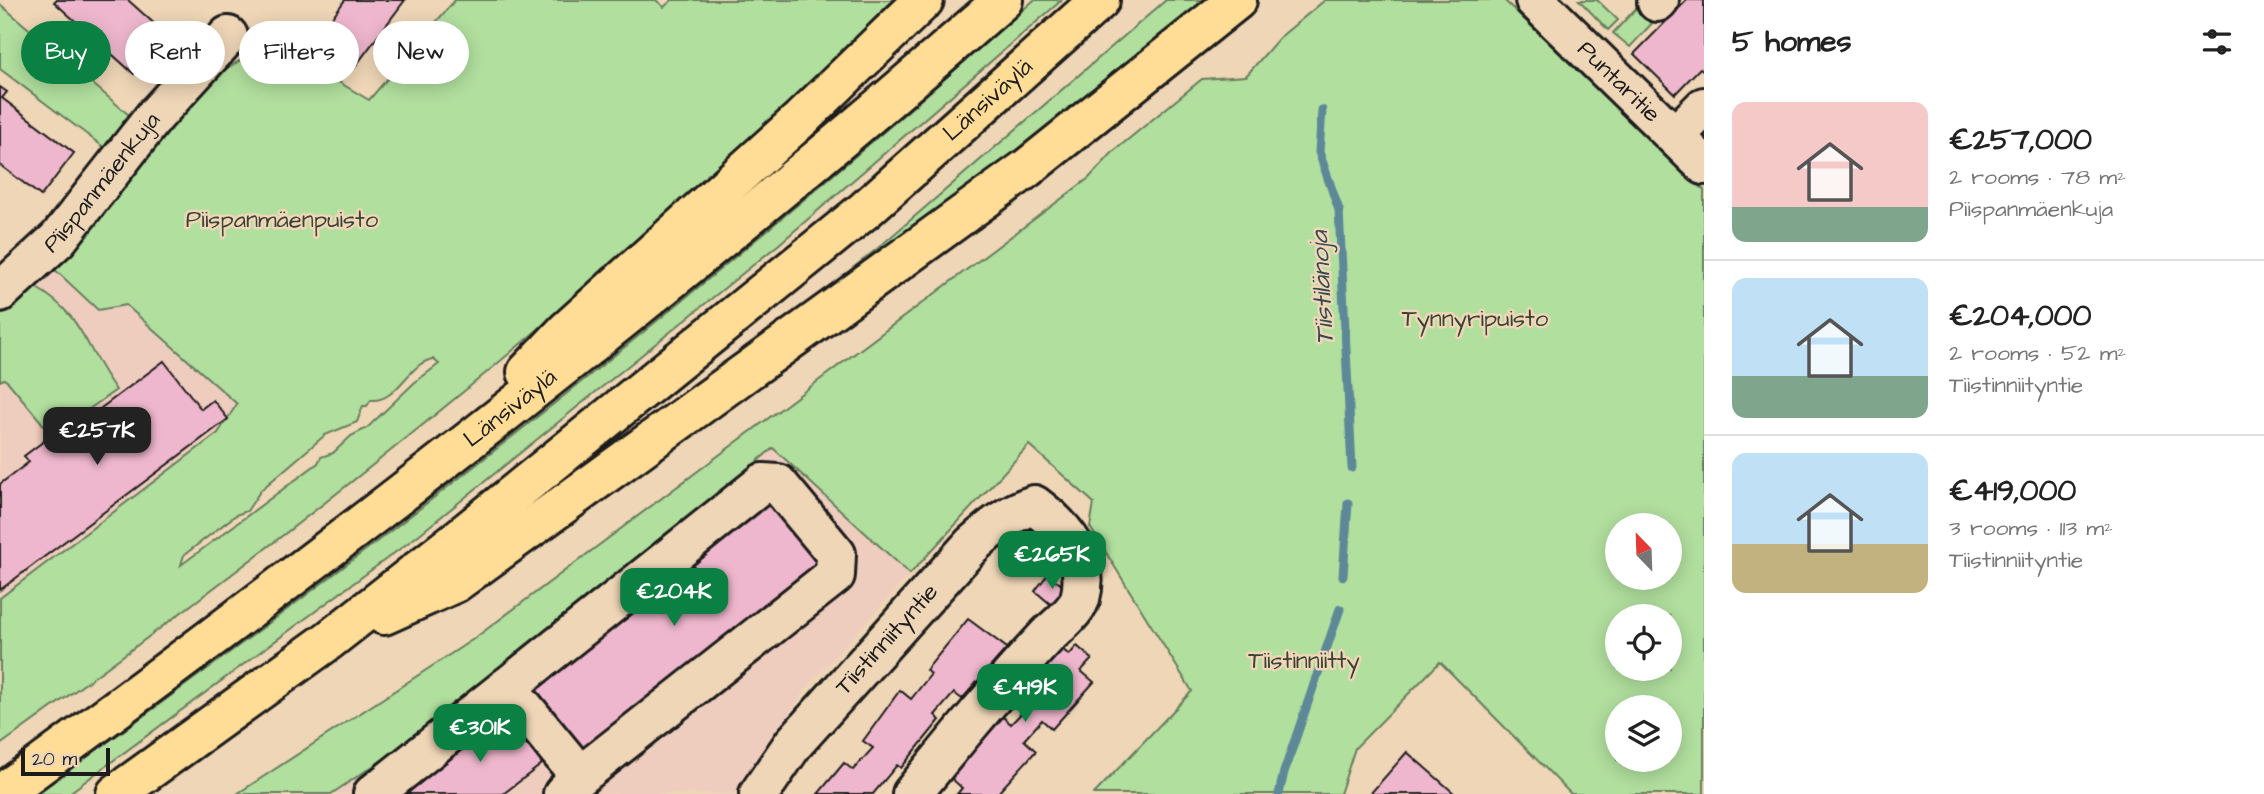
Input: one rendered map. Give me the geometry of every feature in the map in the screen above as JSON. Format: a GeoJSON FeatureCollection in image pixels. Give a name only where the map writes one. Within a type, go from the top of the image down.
{"type":"FeatureCollection","features":[{"type":"Feature","properties":{"kind":"highway"},"geometry":{"type":"LineString","coordinates":[[431,472],[567,330],[801,119],[924,0]]}},
{"type":"Feature","properties":{"kind":"highway","name":"Länsiväylä"},"geometry":{"type":"LineString","coordinates":[[1,794],[244,616],[594,344],[824,156],[1003,0]]}},
{"type":"Feature","properties":{"kind":"highway","name":"Länsiväylä"},"geometry":{"type":"LineString","coordinates":[[116,794],[328,641],[865,210],[1100,0]]}},
{"type":"Feature","properties":{"kind":"highway"},"geometry":{"type":"LineString","coordinates":[[328,641],[455,583],[1026,169],[1237,0]]}},
{"type":"Feature","properties":{"kind":"street","name":"Puntaritie"},"geometry":{"type":"LineString","coordinates":[[1535,0],[1704,165]]}},
{"type":"Feature","properties":{"kind":"street","name":"Piispanmäenkuja"},"geometry":{"type":"LineString","coordinates":[[0,292],[58,239],[154,117],[228,36]]}},
{"type":"Feature","properties":{"kind":"street"},"geometry":{"type":"LineString","coordinates":[[1675,136],[1704,107]]}},
{"type":"Feature","properties":{"kind":"street"},"geometry":{"type":"LineString","coordinates":[[373,794],[507,687],[763,483],[778,484],[836,554],[835,575],[572,785],[507,687]]}},
{"type":"Feature","properties":{"kind":"street","name":"Tiistinniityntie"},"geometry":{"type":"LineString","coordinates":[[759,794],[793,744],[972,545],[1018,510],[1034,505],[1057,522],[1074,542],[1082,575],[1079,602],[1000,687],[912,794]]}},
{"type":"Feature","properties":{"kind":"shaded area"},"geometry":{"type":"Polygon","coordinates":[[[51,266],[126,305],[237,404],[218,433],[0,598],[0,309],[51,266]]]}},
{"type":"Feature","properties":{"kind":"shaded area"},"geometry":{"type":"Polygon","coordinates":[[[773,448],[910,574],[809,685],[735,794],[331,794],[547,638],[773,448]]]}},
{"type":"Feature","properties":{"kind":"green space","name":"Piispanmäenpuisto"},"geometry":{"type":"Polygon","coordinates":[[[455,0],[656,0],[664,7],[672,0],[893,0],[789,103],[683,202],[463,392],[235,572],[0,745],[0,598],[218,433],[237,404],[126,305],[98,310],[51,266],[205,84],[225,84],[225,69],[239,61],[239,84],[342,84],[369,100],[383,84],[469,84],[469,21],[437,21],[455,0]],[[433,359],[424,362],[389,395],[371,400],[367,406],[363,406],[357,422],[325,435],[261,490],[247,511],[236,515],[184,555],[181,565],[318,463],[321,457],[333,453],[351,436],[367,428],[414,383],[439,364],[433,359]]]}},
{"type":"Feature","properties":{"kind":"green space"},"geometry":{"type":"Polygon","coordinates":[[[1034,0],[1062,0],[778,245],[416,537],[68,794],[36,794],[420,509],[670,311],[793,209],[1034,0]]]}},
{"type":"Feature","properties":{"kind":"green space"},"geometry":{"type":"Polygon","coordinates":[[[1166,0],[1215,0],[1119,79],[803,308],[878,248],[1166,0]]]}},
{"type":"Feature","properties":{"kind":"green space"},"geometry":{"type":"Polygon","coordinates":[[[1325,0],[1504,0],[1704,190],[1704,794],[1571,794],[1440,662],[1355,748],[1340,794],[1094,794],[1192,691],[1090,527],[1094,503],[1029,445],[910,574],[773,448],[547,638],[424,732],[331,794],[237,794],[475,638],[1089,178],[1114,151],[1202,79],[1246,76],[1279,38],[1325,0]]]}},
{"type":"Feature","properties":{"kind":"green space"},"geometry":{"type":"Polygon","coordinates":[[[1579,0],[1597,0],[1618,20],[1608,30],[1579,0]]]}},
{"type":"Feature","properties":{"kind":"green space"},"geometry":{"type":"Polygon","coordinates":[[[1641,3],[1657,18],[1630,47],[1613,33],[1641,3]]]}},
{"type":"Feature","properties":{"kind":"green space"},"geometry":{"type":"Polygon","coordinates":[[[0,4],[21,22],[21,84],[93,84],[136,121],[110,152],[0,69],[0,4]]]}},
{"type":"Feature","properties":{"kind":"green space"},"geometry":{"type":"Polygon","coordinates":[[[35,287],[51,297],[74,320],[116,390],[85,412],[57,441],[9,383],[4,379],[0,381],[0,309],[20,291],[35,287]]]}},
{"type":"Feature","properties":{"kind":"building"},"geometry":{"type":"Polygon","coordinates":[[[128,0],[151,21],[125,21],[125,66],[111,53],[111,21],[75,21],[54,2],[128,0]]]}},
{"type":"Feature","properties":{"kind":"building"},"geometry":{"type":"Polygon","coordinates":[[[345,0],[405,0],[389,21],[373,21],[373,43],[359,61],[359,21],[329,21],[345,0]]]}},
{"type":"Feature","properties":{"kind":"building"},"geometry":{"type":"Polygon","coordinates":[[[1687,0],[1704,0],[1704,71],[1700,68],[1675,94],[1634,54],[1687,0]]]}},
{"type":"Feature","properties":{"kind":"building"},"geometry":{"type":"Polygon","coordinates":[[[0,87],[7,92],[2,98],[74,153],[41,196],[0,165],[0,87]]]}},
{"type":"Feature","properties":{"kind":"building"},"geometry":{"type":"Polygon","coordinates":[[[164,361],[201,409],[213,400],[228,419],[0,590],[0,484],[29,462],[24,456],[52,435],[57,441],[164,361]]]}},
{"type":"Feature","properties":{"kind":"building"},"geometry":{"type":"Polygon","coordinates":[[[768,502],[818,565],[580,754],[530,690],[768,502]]]}},
{"type":"Feature","properties":{"kind":"building"},"geometry":{"type":"Polygon","coordinates":[[[1048,574],[1069,591],[1055,608],[1035,591],[1048,574]]]}},
{"type":"Feature","properties":{"kind":"building"},"geometry":{"type":"Polygon","coordinates":[[[968,619],[1007,648],[962,699],[954,693],[935,715],[940,720],[901,768],[897,765],[873,794],[818,794],[844,763],[853,770],[873,748],[863,741],[900,690],[911,699],[931,674],[926,670],[968,619]]]}},
{"type":"Feature","properties":{"kind":"building"},"geometry":{"type":"Polygon","coordinates":[[[1059,646],[1069,655],[1077,646],[1092,659],[1081,671],[1094,682],[1052,729],[1042,720],[1024,740],[1036,751],[997,794],[957,794],[962,788],[950,777],[1003,717],[1011,724],[1031,703],[1018,691],[1059,646]]]}},
{"type":"Feature","properties":{"kind":"building"},"geometry":{"type":"Polygon","coordinates":[[[502,712],[542,764],[503,794],[397,794],[502,712]]]}},
{"type":"Feature","properties":{"kind":"building"},"geometry":{"type":"Polygon","coordinates":[[[1407,752],[1455,794],[1370,794],[1407,752]]]}},
{"type":"Feature","properties":{"kind":"waterway","name":"Tiistilänoja"},"geometry":{"type":"LineString","coordinates":[[1322,110],[1319,152],[1339,210],[1352,468]]}},
{"type":"Feature","properties":{"kind":"waterway","name":"Tiistilänoja"},"geometry":{"type":"LineString","coordinates":[[1343,576],[1348,503]]}},
{"type":"Feature","properties":{"kind":"waterway","name":"Tiistilänoja"},"geometry":{"type":"LineString","coordinates":[[1279,794],[1284,772],[1340,609]]}},
{"type":"Feature","properties":{"kind":"park label","name":"Tynnyripuisto"},"geometry":{"type":"Point","coordinates":[1475,319]}},
{"type":"Feature","properties":{"kind":"park label","name":"Tiistinniitty"},"geometry":{"type":"Point","coordinates":[1304,661]}}]}
